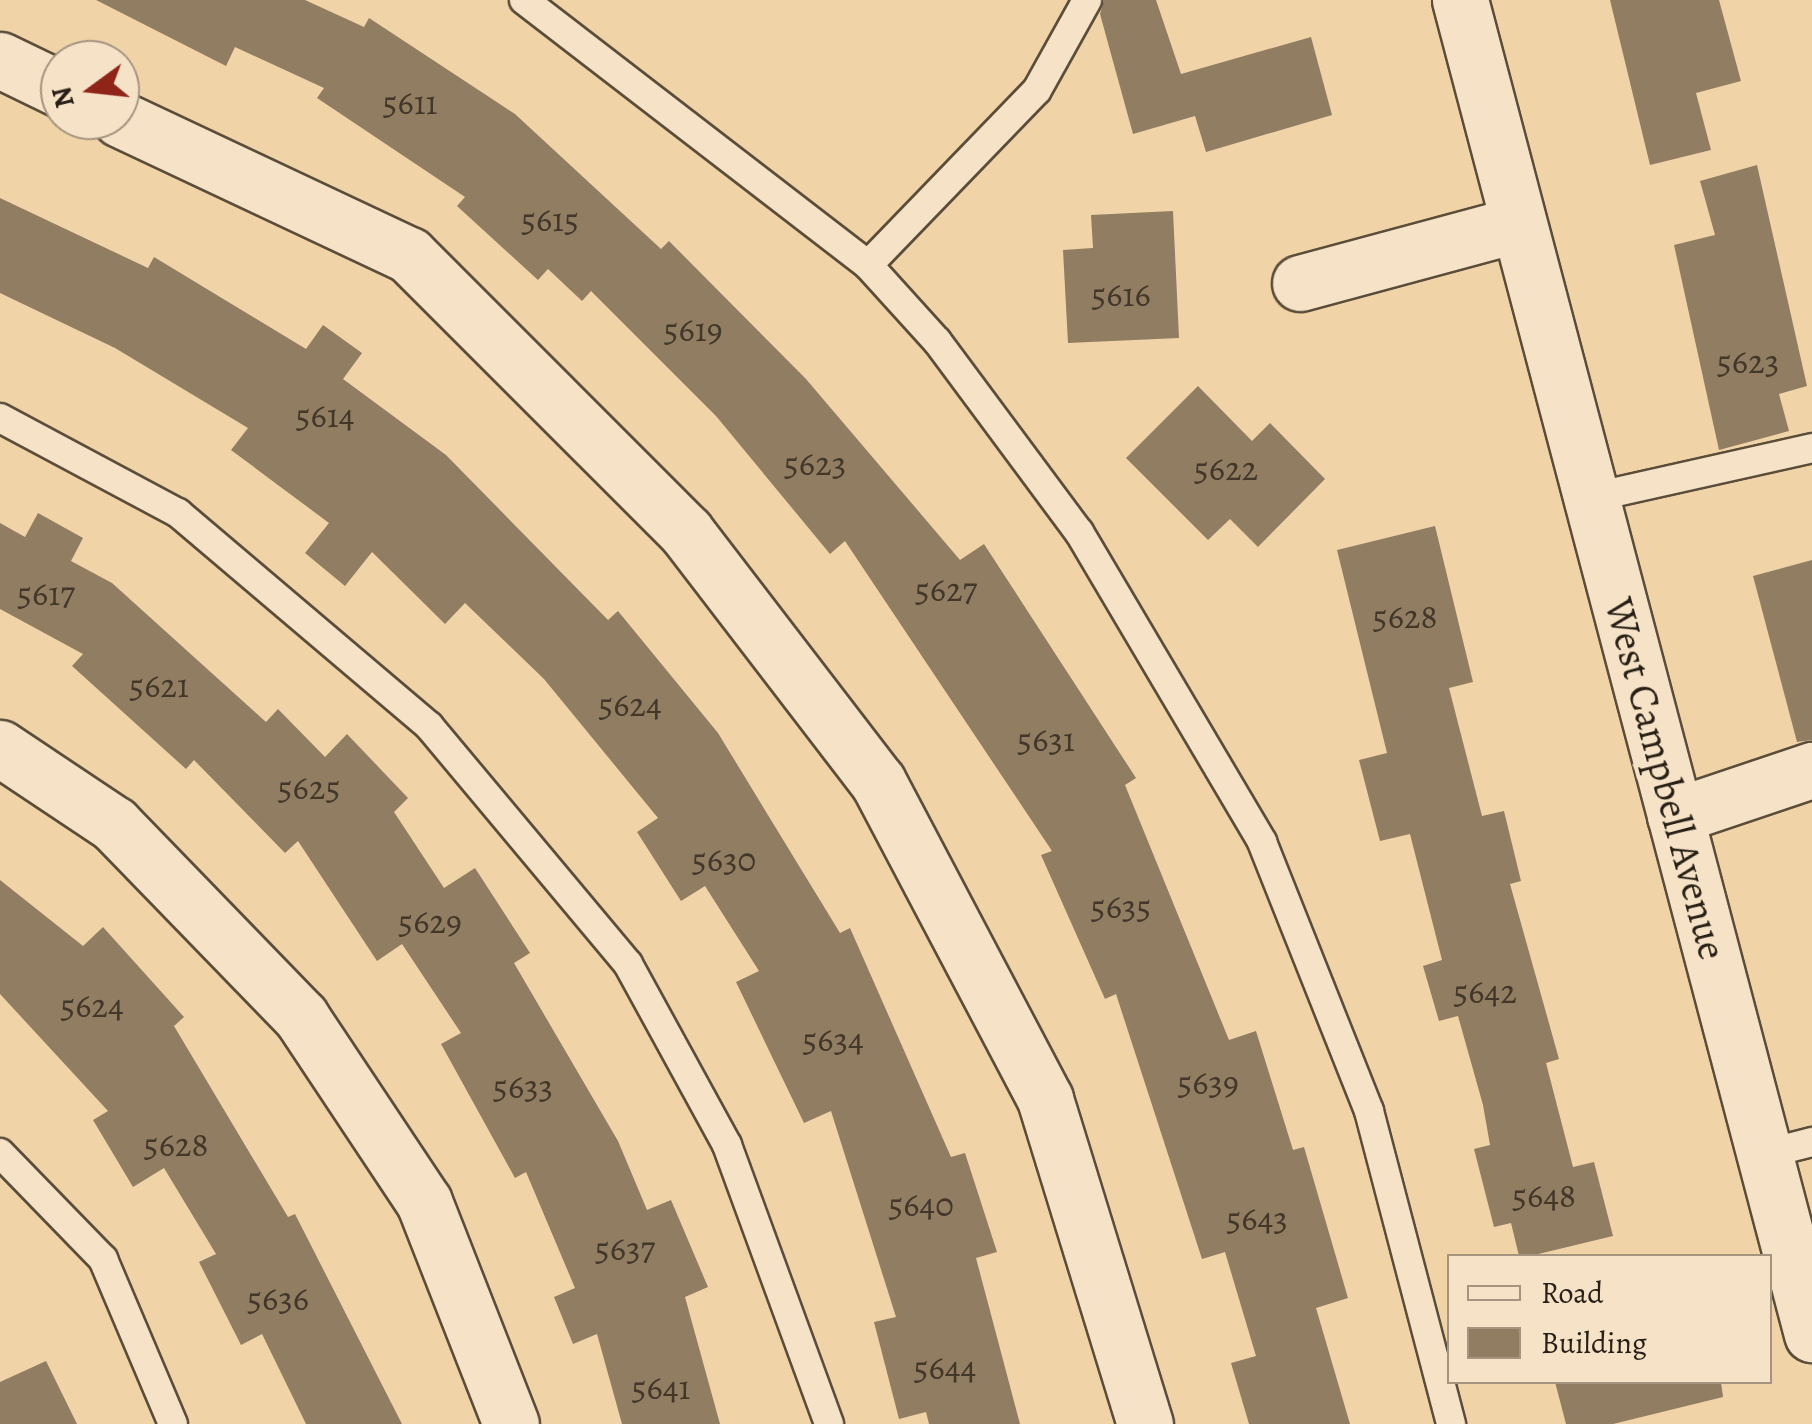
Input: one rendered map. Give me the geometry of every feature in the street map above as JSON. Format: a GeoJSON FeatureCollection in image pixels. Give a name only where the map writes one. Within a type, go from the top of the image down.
{"type":"FeatureCollection","features":[{"type":"Feature","properties":{"kind":"street","name":"West Campbell Avenue"},"geometry":{"type":"LineString","coordinates":[[1460,0],[1515,225],[1675,816],[1789,1148],[1812,1334]]}},
{"type":"Feature","properties":{"kind":"street"},"geometry":{"type":"LineString","coordinates":[[0,60],[40,80]]}},
{"type":"Feature","properties":{"kind":"street"},"geometry":{"type":"LineString","coordinates":[[140,127],[409,255],[686,532],[878,782],[1046,1099],[1145,1424]]}},
{"type":"Feature","properties":{"kind":"street"},"geometry":{"type":"LineString","coordinates":[[1300,283],[1515,225]]}},
{"type":"Feature","properties":{"kind":"street"},"geometry":{"type":"LineString","coordinates":[[0,748],[114,824],[301,1017],[424,1202],[511,1424]]}},
{"type":"Feature","properties":{"kind":"street"},"geometry":{"type":"LineString","coordinates":[[1675,816],[1812,770]]}},
{"type":"Feature","properties":{"kind":"lane"},"geometry":{"type":"LineString","coordinates":[[524,0],[868,265],[937,341],[1079,532],[1262,842],[1369,1111],[1452,1424]]}},
{"type":"Feature","properties":{"kind":"lane"},"geometry":{"type":"LineString","coordinates":[[868,265],[1037,90],[1087,0]]}},
{"type":"Feature","properties":{"kind":"lane"},"geometry":{"type":"LineString","coordinates":[[0,418],[178,513],[429,726],[628,964],[727,1146],[830,1424]]}},
{"type":"Feature","properties":{"kind":"lane"},"geometry":{"type":"LineString","coordinates":[[1589,498],[1812,448]]}},
{"type":"Feature","properties":{"kind":"lane"},"geometry":{"type":"LineString","coordinates":[[0,1153],[103,1259],[172,1424]]}},
{"type":"Feature","properties":{"kind":"building"},"geometry":{"type":"Polygon","coordinates":[[[96,0],[305,0],[364,27],[369,18],[515,114],[661,249],[669,241],[806,379],[960,560],[984,544],[1136,778],[1125,785],[1229,1040],[1256,1031],[1293,1150],[1304,1147],[1348,1298],[1316,1308],[1350,1424],[1249,1424],[1231,1363],[1256,1356],[1225,1252],[1202,1259],[1116,994],[1105,999],[1041,855],[1052,851],[845,541],[830,554],[716,416],[591,291],[582,301],[548,269],[538,280],[457,206],[465,197],[317,98],[324,88],[235,47],[226,66],[96,0]]]}},
{"type":"Feature","properties":{"kind":"building"},"geometry":{"type":"Polygon","coordinates":[[[1104,0],[1156,0],[1181,74],[1311,37],[1332,115],[1206,152],[1195,116],[1133,134],[1100,14],[1104,0]]]}},
{"type":"Feature","properties":{"kind":"building"},"geometry":{"type":"Polygon","coordinates":[[[1610,0],[1719,0],[1741,81],[1696,93],[1711,150],[1650,165],[1610,0]]]}},
{"type":"Feature","properties":{"kind":"building"},"geometry":{"type":"Polygon","coordinates":[[[1757,165],[1807,386],[1779,394],[1789,431],[1719,450],[1674,245],[1715,235],[1700,181],[1757,165]]]}},
{"type":"Feature","properties":{"kind":"building"},"geometry":{"type":"Polygon","coordinates":[[[0,198],[148,268],[154,257],[306,349],[323,325],[362,353],[343,379],[446,455],[608,620],[618,611],[718,733],[840,933],[850,928],[951,1157],[965,1153],[997,1252],[976,1258],[1020,1424],[929,1424],[926,1412],[899,1419],[874,1322],[896,1317],[831,1111],[804,1123],[736,982],[759,971],[705,886],[681,901],[637,832],[658,818],[544,679],[465,603],[445,624],[372,552],[345,586],[305,553],[329,523],[231,450],[248,428],[115,348],[0,293],[0,198]]]}},
{"type":"Feature","properties":{"kind":"building"},"geometry":{"type":"Polygon","coordinates":[[[1173,211],[1179,338],[1068,343],[1063,250],[1093,248],[1091,215],[1173,211]]]}},
{"type":"Feature","properties":{"kind":"building"},"geometry":{"type":"Polygon","coordinates":[[[1198,386],[1252,441],[1270,423],[1325,479],[1258,547],[1230,519],[1208,540],[1126,458],[1198,386]]]}},
{"type":"Feature","properties":{"kind":"building"},"geometry":{"type":"Polygon","coordinates":[[[38,513],[83,538],[71,561],[112,583],[266,722],[278,709],[325,757],[347,734],[408,798],[394,812],[444,888],[475,868],[530,953],[514,963],[618,1141],[647,1210],[671,1200],[708,1287],[685,1297],[720,1424],[622,1424],[597,1334],[573,1344],[554,1297],[575,1288],[526,1172],[515,1178],[441,1044],[461,1033],[402,944],[377,961],[298,841],[285,853],[194,760],[186,769],[72,666],[83,654],[0,609],[0,523],[25,537],[38,513]]]}},
{"type":"Feature","properties":{"kind":"building"},"geometry":{"type":"Polygon","coordinates":[[[1435,526],[1473,682],[1449,688],[1482,816],[1504,811],[1521,881],[1510,884],[1559,1059],[1546,1063],[1573,1167],[1594,1162],[1613,1236],[1538,1254],[1519,1254],[1511,1223],[1494,1227],[1474,1149],[1490,1145],[1483,1105],[1458,1016],[1439,1021],[1423,966],[1442,960],[1410,834],[1380,841],[1359,760],[1387,753],[1337,550],[1435,526]]]}},
{"type":"Feature","properties":{"kind":"building"},"geometry":{"type":"Polygon","coordinates":[[[1812,560],[1812,740],[1797,742],[1753,576],[1812,560]]]}},
{"type":"Feature","properties":{"kind":"building"},"geometry":{"type":"Polygon","coordinates":[[[0,880],[83,946],[103,927],[184,1017],[174,1026],[288,1217],[295,1214],[402,1424],[306,1424],[262,1334],[241,1345],[199,1262],[216,1254],[164,1168],[133,1187],[93,1120],[108,1111],[0,994],[0,880]]]}},
{"type":"Feature","properties":{"kind":"building"},"geometry":{"type":"Polygon","coordinates":[[[46,1361],[77,1424],[0,1424],[0,1382],[46,1361]]]}},
{"type":"Feature","properties":{"kind":"building"},"geometry":{"type":"Polygon","coordinates":[[[1556,1384],[1721,1384],[1723,1397],[1613,1424],[1566,1424],[1556,1384]]]}}]}
